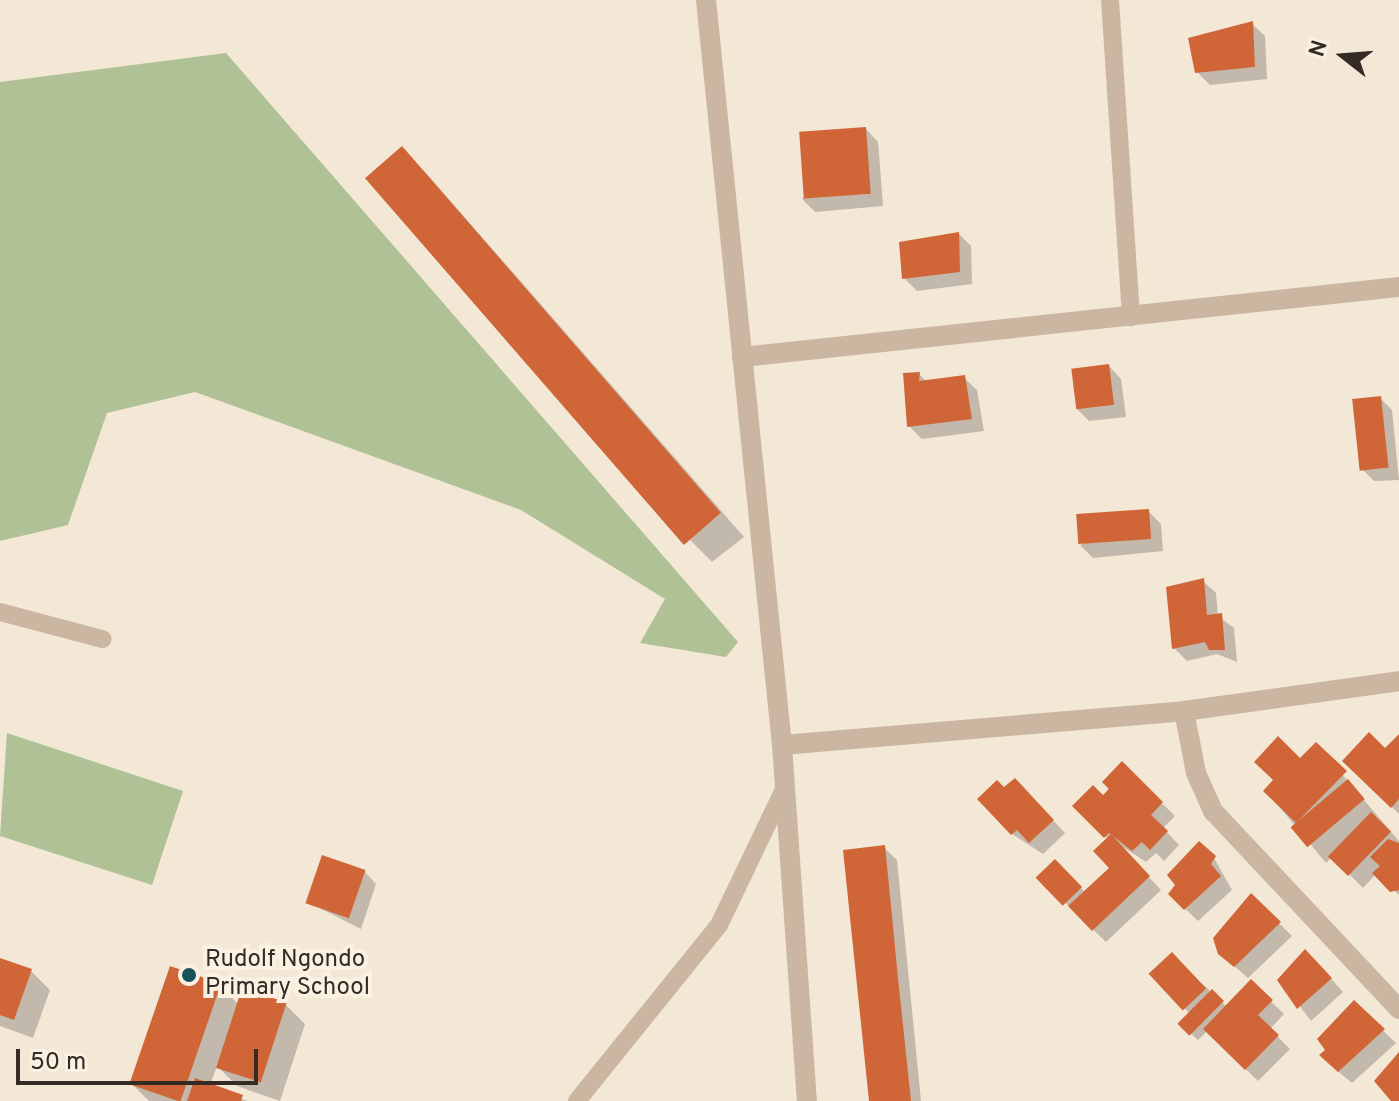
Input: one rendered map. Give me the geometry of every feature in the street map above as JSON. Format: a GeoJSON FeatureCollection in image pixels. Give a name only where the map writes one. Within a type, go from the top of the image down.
{"type":"FeatureCollection","features":[{"type":"Feature","properties":{"kind":"street"},"geometry":{"type":"LineString","coordinates":[[706,0],[782,745],[807,1101]]}},
{"type":"Feature","properties":{"kind":"street"},"geometry":{"type":"LineString","coordinates":[[742,357],[1399,287]]}},
{"type":"Feature","properties":{"kind":"street"},"geometry":{"type":"LineString","coordinates":[[782,745],[1184,711],[1399,681]]}},
{"type":"Feature","properties":{"kind":"street"},"geometry":{"type":"LineString","coordinates":[[1184,711],[1196,773],[1213,811],[1399,1009]]}},
{"type":"Feature","properties":{"kind":"lane"},"geometry":{"type":"LineString","coordinates":[[1110,0],[1131,317]]}},
{"type":"Feature","properties":{"kind":"lane"},"geometry":{"type":"LineString","coordinates":[[0,612],[102,639]]}},
{"type":"Feature","properties":{"kind":"lane"},"geometry":{"type":"LineString","coordinates":[[577,1101],[719,925],[785,787]]}},
{"type":"Feature","properties":{"kind":"green space"},"geometry":{"type":"Polygon","coordinates":[[[226,53],[738,642],[726,657],[640,643],[665,599],[521,510],[195,392],[107,413],[68,525],[0,541],[0,82],[226,53]]]}},
{"type":"Feature","properties":{"kind":"green space"},"geometry":{"type":"Polygon","coordinates":[[[7,733],[183,791],[152,885],[0,836],[7,733]]]}},
{"type":"Feature","properties":{"kind":"building"},"geometry":{"type":"Polygon","coordinates":[[[1253,21],[1255,67],[1195,73],[1188,38],[1253,21]]]}},
{"type":"Feature","properties":{"kind":"building"},"geometry":{"type":"Polygon","coordinates":[[[866,127],[871,194],[804,199],[799,132],[866,127]]]}},
{"type":"Feature","properties":{"kind":"building"},"geometry":{"type":"Polygon","coordinates":[[[402,146],[721,513],[684,545],[365,178],[402,146]]]}},
{"type":"Feature","properties":{"kind":"building"},"geometry":{"type":"Polygon","coordinates":[[[959,232],[960,272],[902,279],[899,242],[959,232]]]}},
{"type":"Feature","properties":{"kind":"building"},"geometry":{"type":"Polygon","coordinates":[[[1109,364],[1114,405],[1076,409],[1071,369],[1109,364]]]}},
{"type":"Feature","properties":{"kind":"building"},"geometry":{"type":"Polygon","coordinates":[[[920,372],[919,381],[965,375],[972,419],[907,427],[903,373],[920,372]]]}},
{"type":"Feature","properties":{"kind":"building"},"geometry":{"type":"Polygon","coordinates":[[[1381,396],[1389,468],[1360,471],[1352,399],[1381,396]]]}},
{"type":"Feature","properties":{"kind":"building"},"geometry":{"type":"Polygon","coordinates":[[[1149,509],[1151,539],[1078,544],[1076,514],[1149,509]]]}},
{"type":"Feature","properties":{"kind":"building"},"geometry":{"type":"Polygon","coordinates":[[[1204,578],[1207,615],[1222,613],[1225,650],[1209,650],[1205,642],[1172,649],[1166,587],[1204,578]]]}},
{"type":"Feature","properties":{"kind":"building"},"geometry":{"type":"Polygon","coordinates":[[[1369,732],[1385,748],[1399,734],[1399,799],[1391,808],[1342,761],[1369,732]]]}},
{"type":"Feature","properties":{"kind":"building"},"geometry":{"type":"Polygon","coordinates":[[[1278,736],[1300,758],[1316,742],[1347,771],[1296,823],[1263,791],[1273,780],[1254,762],[1278,736]]]}},
{"type":"Feature","properties":{"kind":"building"},"geometry":{"type":"Polygon","coordinates":[[[1122,761],[1163,802],[1151,815],[1168,831],[1150,850],[1142,842],[1132,851],[1109,833],[1104,838],[1072,806],[1093,785],[1103,795],[1109,789],[1102,782],[1122,761]]]}},
{"type":"Feature","properties":{"kind":"building"},"geometry":{"type":"Polygon","coordinates":[[[1015,778],[1054,820],[1029,843],[1017,830],[1011,835],[977,799],[997,780],[1004,787],[1015,778]]]}},
{"type":"Feature","properties":{"kind":"building"},"geometry":{"type":"Polygon","coordinates":[[[1348,779],[1365,799],[1307,847],[1291,827],[1348,779]]]}},
{"type":"Feature","properties":{"kind":"building"},"geometry":{"type":"Polygon","coordinates":[[[1371,812],[1391,831],[1348,876],[1328,857],[1371,812]]]}},
{"type":"Feature","properties":{"kind":"building"},"geometry":{"type":"Polygon","coordinates":[[[1111,834],[1150,876],[1092,931],[1068,906],[1109,868],[1093,851],[1111,834]]]}},
{"type":"Feature","properties":{"kind":"building"},"geometry":{"type":"Polygon","coordinates":[[[1388,839],[1399,843],[1399,890],[1390,892],[1372,873],[1380,866],[1370,857],[1388,839]]]}},
{"type":"Feature","properties":{"kind":"building"},"geometry":{"type":"Polygon","coordinates":[[[1199,841],[1216,856],[1211,864],[1221,876],[1184,910],[1168,894],[1175,885],[1167,875],[1199,841]]]}},
{"type":"Feature","properties":{"kind":"building"},"geometry":{"type":"Polygon","coordinates":[[[885,845],[911,1101],[869,1101],[843,850],[885,845]]]}},
{"type":"Feature","properties":{"kind":"building"},"geometry":{"type":"Polygon","coordinates":[[[322,855],[365,870],[349,918],[305,903],[322,855]]]}},
{"type":"Feature","properties":{"kind":"building"},"geometry":{"type":"Polygon","coordinates":[[[1055,859],[1082,887],[1063,906],[1036,878],[1055,859]]]}},
{"type":"Feature","properties":{"kind":"building"},"geometry":{"type":"Polygon","coordinates":[[[1251,893],[1281,922],[1234,967],[1218,954],[1213,938],[1251,893]]]}},
{"type":"Feature","properties":{"kind":"building"},"geometry":{"type":"Polygon","coordinates":[[[1305,949],[1332,978],[1297,1009],[1277,980],[1305,949]]]}},
{"type":"Feature","properties":{"kind":"building"},"geometry":{"type":"Polygon","coordinates":[[[1172,952],[1206,989],[1183,1010],[1149,974],[1172,952]]]}},
{"type":"Feature","properties":{"kind":"building"},"geometry":{"type":"Polygon","coordinates":[[[0,958],[32,969],[14,1020],[0,1015],[0,958]]]}},
{"type":"Feature","properties":{"kind":"building"},"geometry":{"type":"Polygon","coordinates":[[[170,966],[221,984],[181,1101],[129,1084],[170,966]]]}},
{"type":"Feature","properties":{"kind":"building"},"geometry":{"type":"Polygon","coordinates":[[[1251,979],[1273,1000],[1258,1015],[1279,1035],[1245,1070],[1203,1029],[1251,979]]]}},
{"type":"Feature","properties":{"kind":"building"},"geometry":{"type":"Polygon","coordinates":[[[242,988],[287,1003],[261,1082],[216,1068],[242,988]]]}},
{"type":"Feature","properties":{"kind":"building"},"geometry":{"type":"Polygon","coordinates":[[[1212,989],[1224,1001],[1189,1036],[1177,1024],[1212,989]]]}},
{"type":"Feature","properties":{"kind":"building"},"geometry":{"type":"Polygon","coordinates":[[[1354,1000],[1385,1029],[1338,1072],[1319,1055],[1325,1050],[1317,1039],[1354,1000]]]}},
{"type":"Feature","properties":{"kind":"building"},"geometry":{"type":"Polygon","coordinates":[[[1399,1052],[1399,1101],[1391,1101],[1374,1081],[1399,1052]]]}},
{"type":"Feature","properties":{"kind":"building"},"geometry":{"type":"Polygon","coordinates":[[[195,1078],[243,1095],[241,1101],[187,1101],[195,1078]]]}},
{"type":"Feature","properties":{"kind":"place","name":"Rudolf Ngondo Primary School"},"geometry":{"type":"Point","coordinates":[189,975]}}]}
